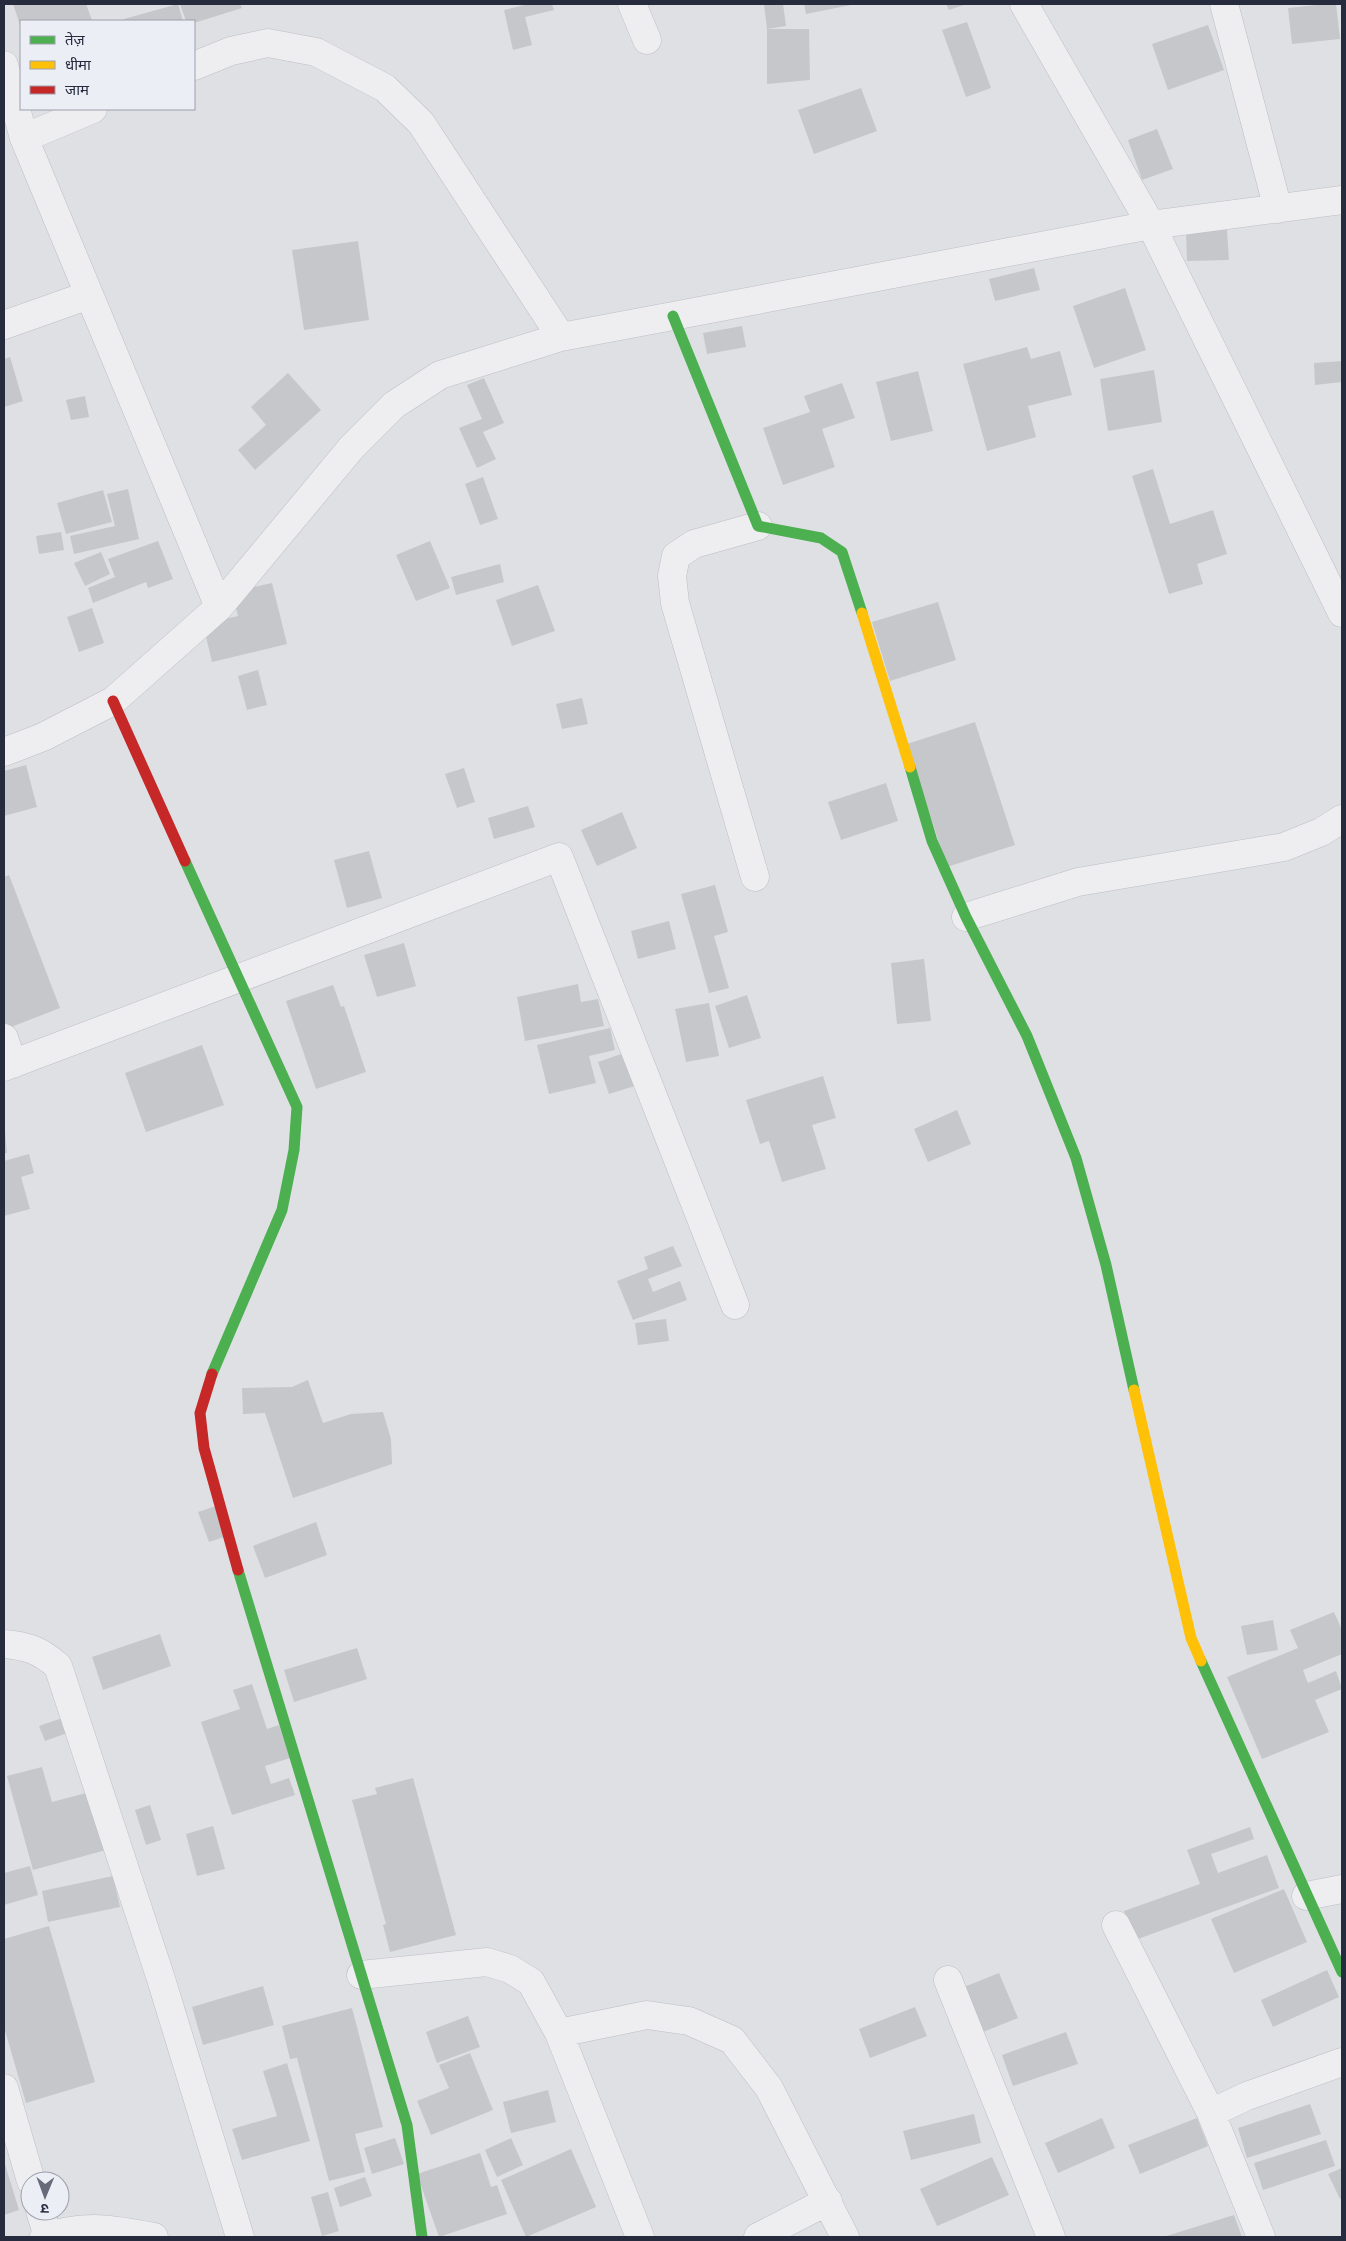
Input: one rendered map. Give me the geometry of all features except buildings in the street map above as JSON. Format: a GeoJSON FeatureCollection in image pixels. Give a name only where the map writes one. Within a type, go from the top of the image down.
{"type":"FeatureCollection","features":[{"type":"Feature","properties":{"kind":"street"},"geometry":{"type":"LineString","coordinates":[[632,4],[647,40]]}},
{"type":"Feature","properties":{"kind":"street"},"geometry":{"type":"LineString","coordinates":[[1024,4],[1151,225],[1342,613]]}},
{"type":"Feature","properties":{"kind":"street"},"geometry":{"type":"LineString","coordinates":[[1224,4],[1278,208]]}},
{"type":"Feature","properties":{"kind":"street"},"geometry":{"type":"LineString","coordinates":[[195,66],[231,51],[268,42],[316,52],[385,88],[421,123],[561,337]]}},
{"type":"Feature","properties":{"kind":"street"},"geometry":{"type":"LineString","coordinates":[[4,65],[9,107],[24,138],[218,607]]}},
{"type":"Feature","properties":{"kind":"street"},"geometry":{"type":"LineString","coordinates":[[24,138],[91,110]]}},
{"type":"Feature","properties":{"kind":"street"},"geometry":{"type":"LineString","coordinates":[[4,752],[43,737],[113,701],[218,607],[352,447],[394,405],[440,375],[561,337],[1151,225],[1342,200]]}},
{"type":"Feature","properties":{"kind":"street"},"geometry":{"type":"LineString","coordinates":[[4,325],[89,295]]}},
{"type":"Feature","properties":{"kind":"street"},"geometry":{"type":"LineString","coordinates":[[673,316],[758,526]]}},
{"type":"Feature","properties":{"kind":"street"},"geometry":{"type":"LineString","coordinates":[[755,878],[676,603],[672,576],[676,556],[694,544],[758,526],[821,538],[842,552],[899,729],[932,841],[966,917],[1027,1036],[1076,1158],[1106,1265],[1191,1638],[1342,1972]]}},
{"type":"Feature","properties":{"kind":"street"},"geometry":{"type":"LineString","coordinates":[[113,701],[297,1106],[294,1150],[282,1210],[208,1383],[200,1413],[204,1448],[241,1580],[407,2125],[422,2237]]}},
{"type":"Feature","properties":{"kind":"street"},"geometry":{"type":"LineString","coordinates":[[966,917],[1078,882],[1284,847],[1321,832],[1342,818]]}},
{"type":"Feature","properties":{"kind":"street"},"geometry":{"type":"LineString","coordinates":[[4,1038],[8,1066],[559,858],[735,1304]]}},
{"type":"Feature","properties":{"kind":"street"},"geometry":{"type":"LineString","coordinates":[[4,1644],[22,1646],[41,1652],[58,1666],[161,1979],[240,2237]]}},
{"type":"Feature","properties":{"kind":"street"},"geometry":{"type":"LineString","coordinates":[[1306,1896],[1342,1889]]}},
{"type":"Feature","properties":{"kind":"street"},"geometry":{"type":"LineString","coordinates":[[1116,1925],[1211,2113],[1261,2237]]}},
{"type":"Feature","properties":{"kind":"street"},"geometry":{"type":"LineString","coordinates":[[362,1976],[487,1962],[510,1969],[532,1982],[559,2033],[640,2237]]}},
{"type":"Feature","properties":{"kind":"street"},"geometry":{"type":"LineString","coordinates":[[948,1980],[1051,2237]]}},
{"type":"Feature","properties":{"kind":"street"},"geometry":{"type":"LineString","coordinates":[[559,2033],[647,2015],[689,2021],[732,2040],[769,2088],[845,2237]]}},
{"type":"Feature","properties":{"kind":"street"},"geometry":{"type":"LineString","coordinates":[[1211,2113],[1247,2096],[1342,2062]]}},
{"type":"Feature","properties":{"kind":"street"},"geometry":{"type":"LineString","coordinates":[[4,2088],[28,2171]]}},
{"type":"Feature","properties":{"kind":"street"},"geometry":{"type":"LineString","coordinates":[[758,2237],[828,2201]]}},
{"type":"Feature","properties":{"kind":"street"},"geometry":{"type":"LineString","coordinates":[[44,2228],[113,2230],[154,2237]]}},
{"type":"Feature","properties":{"kind":"traffic: fast"},"geometry":{"type":"LineString","coordinates":[[673,316],[758,526],[821,538],[842,552],[862,613]]}},
{"type":"Feature","properties":{"kind":"traffic: fast"},"geometry":{"type":"LineString","coordinates":[[910,767],[932,841],[966,917],[1027,1036],[1076,1158],[1106,1265],[1134,1390]]}},
{"type":"Feature","properties":{"kind":"traffic: fast"},"geometry":{"type":"LineString","coordinates":[[185,861],[297,1107],[294,1150],[282,1210],[212,1374]]}},
{"type":"Feature","properties":{"kind":"traffic: fast"},"geometry":{"type":"LineString","coordinates":[[238,1570],[407,2125],[422,2237]]}},
{"type":"Feature","properties":{"kind":"traffic: fast"},"geometry":{"type":"LineString","coordinates":[[1201,1661],[1342,1972]]}},
{"type":"Feature","properties":{"kind":"traffic: slow"},"geometry":{"type":"LineString","coordinates":[[862,613],[910,767]]}},
{"type":"Feature","properties":{"kind":"traffic: slow"},"geometry":{"type":"LineString","coordinates":[[1134,1390],[1191,1638],[1201,1661]]}},
{"type":"Feature","properties":{"kind":"traffic: jam"},"geometry":{"type":"LineString","coordinates":[[113,701],[185,861]]}},
{"type":"Feature","properties":{"kind":"traffic: jam"},"geometry":{"type":"LineString","coordinates":[[212,1374],[200,1413],[204,1448],[238,1570]]}}]}
